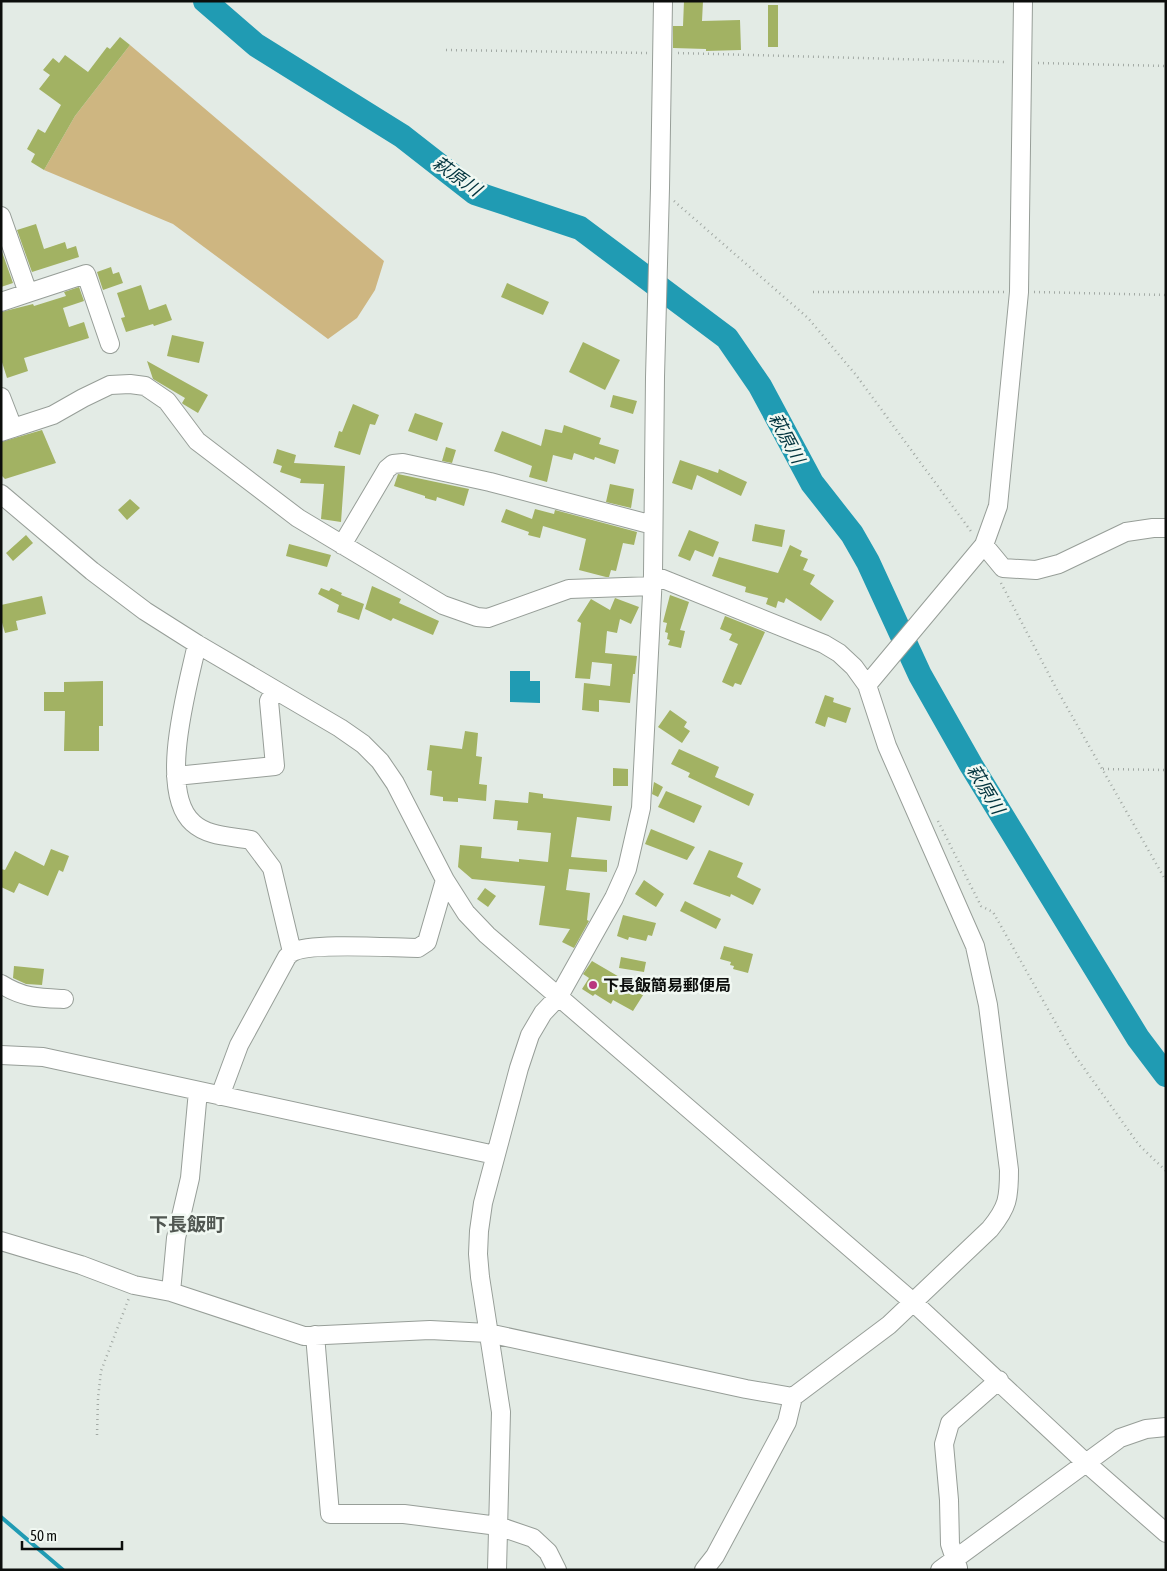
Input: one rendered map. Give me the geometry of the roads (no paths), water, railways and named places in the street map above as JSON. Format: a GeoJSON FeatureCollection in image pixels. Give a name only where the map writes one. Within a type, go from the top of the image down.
{"type":"FeatureCollection","features":[{"type":"Feature","properties":{"kind":"street"},"geometry":{"type":"LineString","coordinates":[[497,1570],[500,1412],[480,1277],[478,1246],[484,1203],[495,1155],[519,1068],[530,1036],[543,1013],[559,996],[614,898],[627,869],[641,808],[653,581],[662,1]]}},
{"type":"Feature","properties":{"kind":"street"},"geometry":{"type":"LineString","coordinates":[[871,680],[981,549],[998,506],[1019,292],[1023,1]]}},
{"type":"Feature","properties":{"kind":"street"},"geometry":{"type":"LineString","coordinates":[[1,216],[28,293]]}},
{"type":"Feature","properties":{"kind":"street"},"geometry":{"type":"LineString","coordinates":[[1,302],[86,274],[110,344]]}},
{"type":"Feature","properties":{"kind":"street"},"geometry":{"type":"LineString","coordinates":[[1,397],[7,430],[53,415],[110,385],[130,384],[145,386],[167,401],[198,441],[298,518],[443,605],[477,617],[488,618],[569,589],[653,581],[824,644],[839,653],[854,668],[871,680],[888,746],[975,946],[988,1005],[1009,1170],[1009,1196],[1002,1215],[990,1230],[889,1325],[793,1397],[787,1422],[715,1556],[704,1570]]}},
{"type":"Feature","properties":{"kind":"street"},"geometry":{"type":"LineString","coordinates":[[342,545],[387,469],[393,464],[403,463],[490,482],[654,525]]}},
{"type":"Feature","properties":{"kind":"street"},"geometry":{"type":"LineString","coordinates":[[1,494],[92,571],[145,611],[197,644],[340,728],[362,744],[380,761],[395,783],[445,880],[466,913],[486,935],[913,1302],[1085,1462],[1163,1528]]}},
{"type":"Feature","properties":{"kind":"street"},"geometry":{"type":"LineString","coordinates":[[981,549],[1003,568],[1036,570],[1059,564],[1126,532],[1166,528]]}},
{"type":"Feature","properties":{"kind":"street"},"geometry":{"type":"LineString","coordinates":[[197,644],[177,743],[176,776],[178,793],[184,812],[194,823],[204,830],[218,835],[251,840],[265,857],[272,868],[292,952]]}},
{"type":"Feature","properties":{"kind":"street"},"geometry":{"type":"LineString","coordinates":[[176,776],[275,766],[269,701],[275,690]]}},
{"type":"Feature","properties":{"kind":"street"},"geometry":{"type":"LineString","coordinates":[[220,1096],[238,1045],[287,957],[292,952],[326,947],[418,948],[427,942],[445,880]]}},
{"type":"Feature","properties":{"kind":"street"},"geometry":{"type":"LineString","coordinates":[[1,984],[14,992],[29,996],[64,999]]}},
{"type":"Feature","properties":{"kind":"street"},"geometry":{"type":"LineString","coordinates":[[1,1055],[43,1057],[495,1155]]}},
{"type":"Feature","properties":{"kind":"street"},"geometry":{"type":"LineString","coordinates":[[171,1292],[176,1238],[190,1178],[198,1091]]}},
{"type":"Feature","properties":{"kind":"street"},"geometry":{"type":"LineString","coordinates":[[1,1241],[81,1265],[134,1285],[171,1292],[304,1336],[375,1331],[430,1330],[488,1333],[746,1389],[793,1397]]}},
{"type":"Feature","properties":{"kind":"street"},"geometry":{"type":"LineString","coordinates":[[315,1335],[330,1514],[404,1514],[498,1526],[533,1538],[548,1552],[557,1570]]}},
{"type":"Feature","properties":{"kind":"street"},"geometry":{"type":"LineString","coordinates":[[956,1565],[950,1544],[949,1500],[944,1444],[950,1422],[999,1380]]}},
{"type":"Feature","properties":{"kind":"street"},"geometry":{"type":"LineString","coordinates":[[940,1570],[956,1565],[1085,1462],[1120,1438],[1146,1429],[1166,1427]]}},
{"type":"Feature","properties":{"kind":"water"},"geometry":{"type":"Polygon","coordinates":[[[510,671],[530,671],[530,681],[540,681],[540,703],[510,702],[510,671]]]}},
{"type":"Feature","properties":{"kind":"waterway","name":"萩原川"},"geometry":{"type":"LineString","coordinates":[[205,1],[256,45],[402,136],[475,193],[580,228],[727,338],[760,386],[812,483],[852,534],[868,562],[920,675],[971,765],[1138,1038],[1166,1075]]}},
{"type":"Feature","properties":{"kind":"waterway"},"geometry":{"type":"LineString","coordinates":[[1,1517],[63,1570]]}},
{"type":"Feature","properties":{"kind":"place","name":"下長飯簡易郵便局"},"geometry":{"type":"Point","coordinates":[593,985]}},
{"type":"Feature","properties":{"kind":"district","name":"下長飯町"},"geometry":{"type":"Point","coordinates":[187,1224]}}]}
